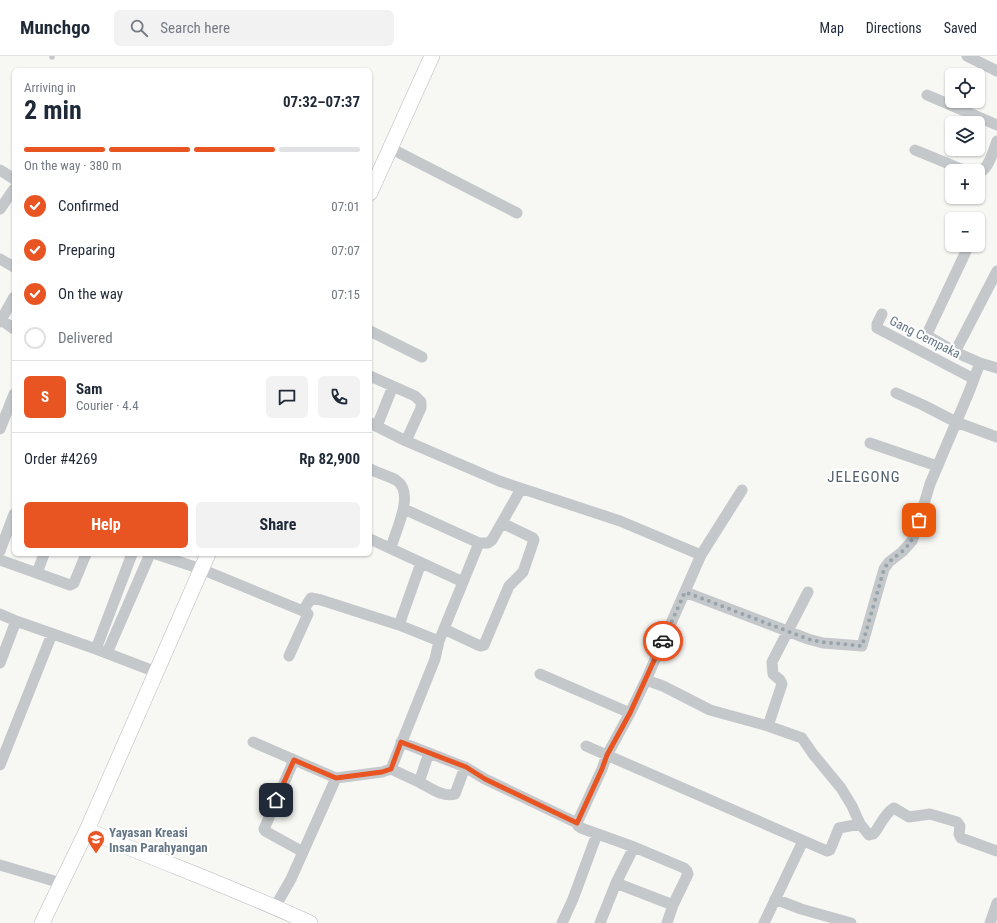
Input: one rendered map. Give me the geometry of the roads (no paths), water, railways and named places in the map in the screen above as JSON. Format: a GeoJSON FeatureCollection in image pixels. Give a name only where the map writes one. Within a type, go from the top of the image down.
{"type":"FeatureCollection","features":[{"type":"Feature","properties":{"kind":"street"},"geometry":{"type":"LineString","coordinates":[[372,188],[432,56]]}},
{"type":"Feature","properties":{"kind":"street"},"geometry":{"type":"LineString","coordinates":[[967,56],[997,71]]}},
{"type":"Feature","properties":{"kind":"street"},"geometry":{"type":"LineString","coordinates":[[927,96],[997,125]]}},
{"type":"Feature","properties":{"kind":"street"},"geometry":{"type":"LineString","coordinates":[[985,169],[997,141]]}},
{"type":"Feature","properties":{"kind":"street"},"geometry":{"type":"LineString","coordinates":[[390,148],[517,213]]}},
{"type":"Feature","properties":{"kind":"street"},"geometry":{"type":"LineString","coordinates":[[915,150],[949,164]]}},
{"type":"Feature","properties":{"kind":"street"},"geometry":{"type":"LineString","coordinates":[[0,170],[12,179]]}},
{"type":"Feature","properties":{"kind":"street"},"geometry":{"type":"LineString","coordinates":[[0,209],[12,194]]}},
{"type":"Feature","properties":{"kind":"street"},"geometry":{"type":"LineString","coordinates":[[966,252],[928,330],[928,336],[955,352],[980,363],[997,368]]}},
{"type":"Feature","properties":{"kind":"street"},"geometry":{"type":"LineString","coordinates":[[0,259],[12,266]]}},
{"type":"Feature","properties":{"kind":"street"},"geometry":{"type":"LineString","coordinates":[[955,352],[997,271]]}},
{"type":"Feature","properties":{"kind":"street"},"geometry":{"type":"LineString","coordinates":[[12,301],[0,320],[12,328]]}},
{"type":"Feature","properties":{"kind":"street","name":"Gang Cempaka"},"geometry":{"type":"LineString","coordinates":[[882,314],[877,324],[877,328],[974,378]]}},
{"type":"Feature","properties":{"kind":"street"},"geometry":{"type":"LineString","coordinates":[[372,332],[422,357]]}},
{"type":"Feature","properties":{"kind":"street"},"geometry":{"type":"LineString","coordinates":[[685,592],[787,632],[822,642],[862,646],[884,569],[889,562],[902,552],[912,541],[925,497],[980,363]]}},
{"type":"Feature","properties":{"kind":"street"},"geometry":{"type":"LineString","coordinates":[[372,377],[415,396],[421,402],[421,408],[406,441]]}},
{"type":"Feature","properties":{"kind":"street"},"geometry":{"type":"LineString","coordinates":[[393,386],[373,425],[406,441],[521,489],[620,521],[700,555]]}},
{"type":"Feature","properties":{"kind":"street"},"geometry":{"type":"LineString","coordinates":[[896,393],[956,422],[997,437]]}},
{"type":"Feature","properties":{"kind":"street"},"geometry":{"type":"LineString","coordinates":[[0,429],[11,409]]}},
{"type":"Feature","properties":{"kind":"street"},"geometry":{"type":"LineString","coordinates":[[870,443],[937,466]]}},
{"type":"Feature","properties":{"kind":"street"},"geometry":{"type":"LineString","coordinates":[[372,470],[397,481],[404,490],[404,509],[391,548]]}},
{"type":"Feature","properties":{"kind":"street"},"geometry":{"type":"LineString","coordinates":[[404,509],[479,542],[490,542],[521,489]]}},
{"type":"Feature","properties":{"kind":"street"},"geometry":{"type":"LineString","coordinates":[[577,823],[607,755],[646,680],[700,555],[742,490]]}},
{"type":"Feature","properties":{"kind":"street"},"geometry":{"type":"LineString","coordinates":[[0,551],[12,519]]}},
{"type":"Feature","properties":{"kind":"street"},"geometry":{"type":"LineString","coordinates":[[444,629],[478,645],[484,645],[509,586],[523,572],[534,540],[502,523]]}},
{"type":"Feature","properties":{"kind":"street"},"geometry":{"type":"LineString","coordinates":[[372,540],[463,582]]}},
{"type":"Feature","properties":{"kind":"street"},"geometry":{"type":"LineString","coordinates":[[391,769],[435,659],[439,640],[479,542]]}},
{"type":"Feature","properties":{"kind":"street"},"geometry":{"type":"LineString","coordinates":[[37,573],[43,556]]}},
{"type":"Feature","properties":{"kind":"street"},"geometry":{"type":"LineString","coordinates":[[0,560],[68,585],[73,584],[85,556]]}},
{"type":"Feature","properties":{"kind":"street"},"geometry":{"type":"LineString","coordinates":[[96,649],[131,556]]}},
{"type":"Feature","properties":{"kind":"street"},"geometry":{"type":"LineString","coordinates":[[107,653],[149,556]]}},
{"type":"Feature","properties":{"kind":"street"},"geometry":{"type":"LineString","coordinates":[[162,556],[201,569],[304,611],[308,614],[289,656]]}},
{"type":"Feature","properties":{"kind":"street"},"geometry":{"type":"LineString","coordinates":[[46,922],[61,883],[87,830],[207,556]]}},
{"type":"Feature","properties":{"kind":"street"},"geometry":{"type":"LineString","coordinates":[[399,625],[421,563]]}},
{"type":"Feature","properties":{"kind":"street"},"geometry":{"type":"LineString","coordinates":[[768,726],[782,684],[773,674],[772,662],[808,592]]}},
{"type":"Feature","properties":{"kind":"street"},"geometry":{"type":"LineString","coordinates":[[304,611],[309,600],[311,598],[315,598],[399,625],[439,640]]}},
{"type":"Feature","properties":{"kind":"street"},"geometry":{"type":"LineString","coordinates":[[0,614],[156,672]]}},
{"type":"Feature","properties":{"kind":"street"},"geometry":{"type":"LineString","coordinates":[[0,663],[16,621]]}},
{"type":"Feature","properties":{"kind":"street"},"geometry":{"type":"LineString","coordinates":[[0,765],[52,634]]}},
{"type":"Feature","properties":{"kind":"street"},"geometry":{"type":"LineString","coordinates":[[540,674],[630,713]]}},
{"type":"Feature","properties":{"kind":"street"},"geometry":{"type":"LineString","coordinates":[[646,680],[662,686],[710,710],[768,726],[802,738],[813,754],[842,788],[860,824],[866,832],[871,835],[875,832],[891,809],[896,809],[909,817],[930,814],[959,823],[959,834],[961,838],[997,851]]}},
{"type":"Feature","properties":{"kind":"street"},"geometry":{"type":"LineString","coordinates":[[252,742],[336,778],[382,772],[391,769],[444,794],[452,795],[454,794],[466,767]]}},
{"type":"Feature","properties":{"kind":"street"},"geometry":{"type":"LineString","coordinates":[[401,742],[466,767],[485,779],[577,823],[581,828],[634,847],[684,868],[688,874],[673,905],[667,923]]}},
{"type":"Feature","properties":{"kind":"street"},"geometry":{"type":"LineString","coordinates":[[586,746],[780,829],[827,851],[830,850],[839,828],[860,824]]}},
{"type":"Feature","properties":{"kind":"street"},"geometry":{"type":"LineString","coordinates":[[419,782],[429,753]]}},
{"type":"Feature","properties":{"kind":"street"},"geometry":{"type":"LineString","coordinates":[[294,760],[264,829],[265,831],[303,852]]}},
{"type":"Feature","properties":{"kind":"street"},"geometry":{"type":"LineString","coordinates":[[275,907],[291,879],[336,778]]}},
{"type":"Feature","properties":{"kind":"street"},"geometry":{"type":"LineString","coordinates":[[87,830],[275,907],[310,923]]}},
{"type":"Feature","properties":{"kind":"street"},"geometry":{"type":"LineString","coordinates":[[562,923],[597,834]]}},
{"type":"Feature","properties":{"kind":"street"},"geometry":{"type":"LineString","coordinates":[[764,923],[803,841]]}},
{"type":"Feature","properties":{"kind":"street"},"geometry":{"type":"LineString","coordinates":[[604,922],[616,883],[634,847]]}},
{"type":"Feature","properties":{"kind":"street"},"geometry":{"type":"LineString","coordinates":[[0,865],[61,883]]}},
{"type":"Feature","properties":{"kind":"street"},"geometry":{"type":"LineString","coordinates":[[616,883],[673,905]]}},
{"type":"Feature","properties":{"kind":"street"},"geometry":{"type":"LineString","coordinates":[[775,899],[802,909],[851,923]]}},
{"type":"Feature","properties":{"kind":"street"},"geometry":{"type":"LineString","coordinates":[[990,923],[997,903]]}},
{"type":"Feature","properties":{"kind":"place","name":"Yayasan Kreasi Insan Parahyangan"},"geometry":{"type":"Point","coordinates":[96,854]}},
{"type":"Feature","properties":{"kind":"district","name":"JELEGONG"},"geometry":{"type":"Point","coordinates":[864,477]}}]}
